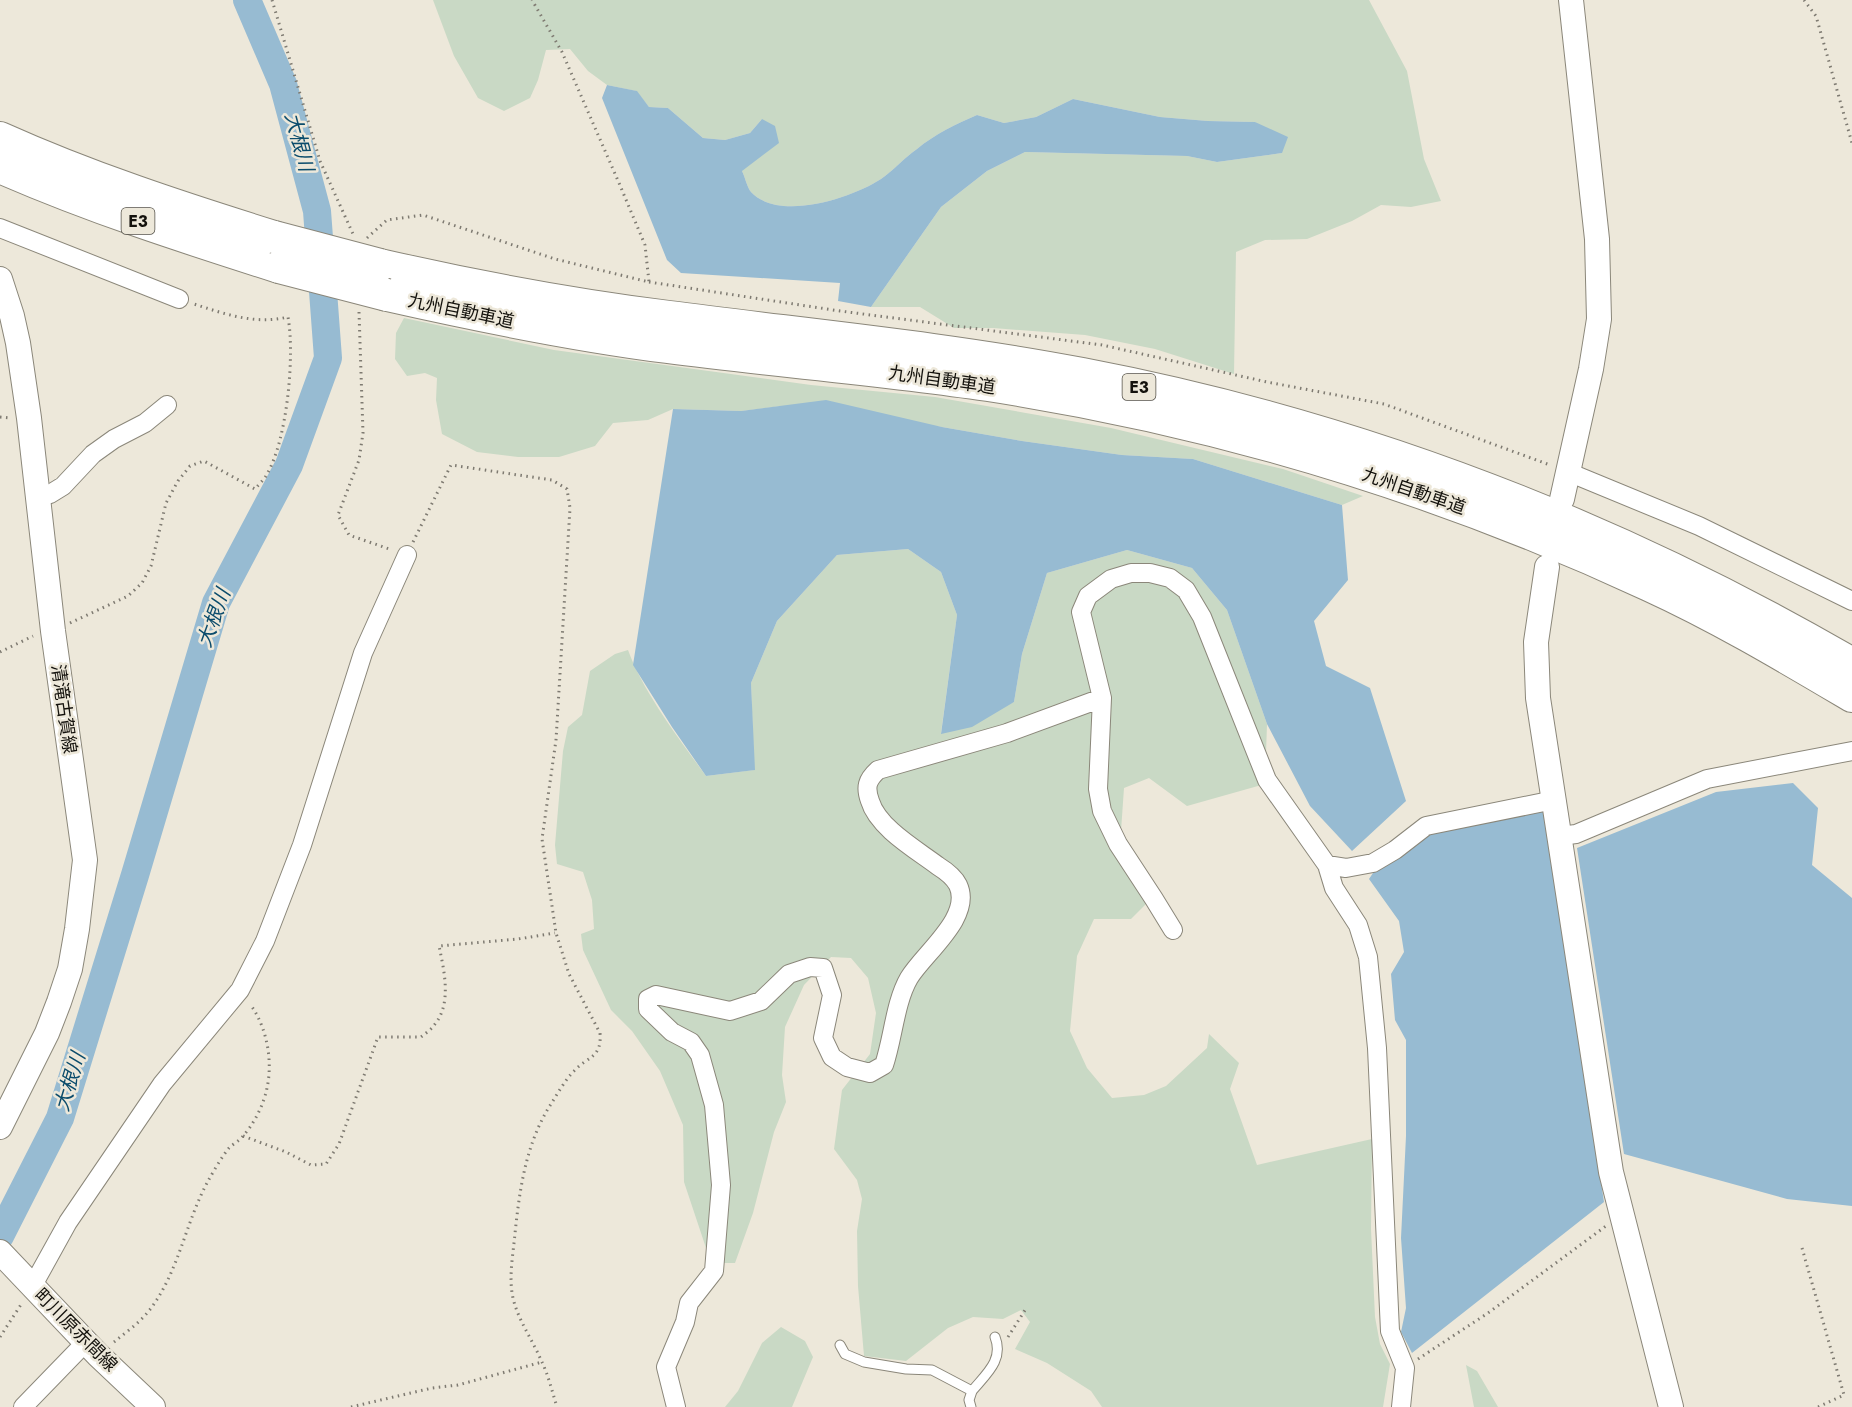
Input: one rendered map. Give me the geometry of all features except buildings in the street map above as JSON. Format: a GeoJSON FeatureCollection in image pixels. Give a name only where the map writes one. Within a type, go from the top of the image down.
{"type":"FeatureCollection","features":[{"type":"Feature","properties":{"kind":"highway","name":"九州自動車道"},"geometry":{"type":"LineString","coordinates":[[0,138],[387,295],[478,315],[665,347],[988,385],[1090,403],[1185,424],[1276,448],[1407,488],[1488,517],[1652,586],[1771,648],[1852,696]]}},
{"type":"Feature","properties":{"kind":"highway","name":"九州自動車道"},"geometry":{"type":"LineString","coordinates":[[0,167],[40,185],[164,230],[277,252],[373,252],[467,285],[621,310],[1009,362],[1083,375],[1269,417],[1419,464],[1561,518],[1664,564],[1790,628],[1852,664]]}},
{"type":"Feature","properties":{"kind":"street"},"geometry":{"type":"LineString","coordinates":[[1562,499],[1591,369],[1599,319],[1597,239],[1571,0]]}},
{"type":"Feature","properties":{"kind":"street"},"geometry":{"type":"LineString","coordinates":[[0,228],[179,299]]}},
{"type":"Feature","properties":{"kind":"street","name":"清滝古賀線"},"geometry":{"type":"LineString","coordinates":[[0,279],[18,343],[53,631],[85,860],[83,891],[70,969],[47,1033],[0,1127]]}},
{"type":"Feature","properties":{"kind":"street"},"geometry":{"type":"LineString","coordinates":[[38,498],[63,486],[93,454],[114,439],[145,423],[167,405]]}},
{"type":"Feature","properties":{"kind":"street"},"geometry":{"type":"LineString","coordinates":[[1568,472],[1699,526],[1852,601]]}},
{"type":"Feature","properties":{"kind":"street"},"geometry":{"type":"LineString","coordinates":[[29,1284],[68,1222],[162,1084],[240,990],[265,942],[302,845],[363,653],[407,555]]}},
{"type":"Feature","properties":{"kind":"street"},"geometry":{"type":"LineString","coordinates":[[1547,567],[1536,642],[1538,698],[1604,1131],[1622,1214],[1671,1407]]}},
{"type":"Feature","properties":{"kind":"street"},"geometry":{"type":"LineString","coordinates":[[1173,930],[1118,844],[1102,811],[1098,789],[1102,698],[1081,612],[1088,596],[1111,579],[1131,573],[1150,573],[1170,578],[1186,590],[1202,617],[1267,780],[1327,865],[1334,888],[1358,925],[1368,957],[1377,1048],[1389,1330],[1405,1368],[1401,1407]]}},
{"type":"Feature","properties":{"kind":"street"},"geometry":{"type":"LineString","coordinates":[[676,1407],[666,1366],[685,1322],[689,1303],[714,1271],[722,1185],[714,1105],[700,1055],[692,1042],[672,1032],[648,1008],[648,999],[656,995],[730,1011],[761,1001],[789,974],[810,967],[823,968],[832,995],[823,1038],[832,1057],[847,1066],[870,1073],[884,1065],[908,978],[956,918],[961,902],[958,885],[951,875],[890,830],[873,812],[866,789],[869,778],[878,770],[1007,733],[1102,698]]}},
{"type":"Feature","properties":{"kind":"street"},"geometry":{"type":"LineString","coordinates":[[1560,836],[1576,834],[1707,779],[1852,751]]}},
{"type":"Feature","properties":{"kind":"street"},"geometry":{"type":"LineString","coordinates":[[1327,865],[1346,867],[1373,862],[1395,850],[1426,826],[1554,800]]}},
{"type":"Feature","properties":{"kind":"street","name":"町川原赤間線"},"geometry":{"type":"LineString","coordinates":[[0,1252],[92,1348],[153,1407]]}},
{"type":"Feature","properties":{"kind":"street"},"geometry":{"type":"LineString","coordinates":[[23,1407],[92,1348]]}},
{"type":"Feature","properties":{"kind":"lane"},"geometry":{"type":"LineString","coordinates":[[971,1407],[969,1400],[972,1391],[996,1360],[999,1348],[995,1337]]}},
{"type":"Feature","properties":{"kind":"lane"},"geometry":{"type":"LineString","coordinates":[[840,1345],[844,1354],[864,1362],[906,1369],[932,1370],[972,1391]]}},
{"type":"Feature","properties":{"kind":"path"},"geometry":{"type":"LineString","coordinates":[[272,0],[320,161],[354,237]]}},
{"type":"Feature","properties":{"kind":"path"},"geometry":{"type":"LineString","coordinates":[[373,252],[387,220],[423,215],[555,259],[649,282],[645,245],[620,183],[562,52],[532,0]]}},
{"type":"Feature","properties":{"kind":"path"},"geometry":{"type":"LineString","coordinates":[[1804,0],[1816,16],[1852,143]]}},
{"type":"Feature","properties":{"kind":"path"},"geometry":{"type":"LineString","coordinates":[[0,652],[31,637],[53,631],[128,596],[142,583],[151,566],[166,503],[190,466],[204,461],[255,489],[267,475],[277,448],[285,414],[291,334],[288,317],[277,320],[238,319],[179,299]]}},
{"type":"Feature","properties":{"kind":"path"},"geometry":{"type":"LineString","coordinates":[[359,312],[363,433],[359,460],[338,515],[349,535],[407,555],[452,465],[552,480],[567,489],[570,508],[556,740],[542,838],[556,933],[569,974],[600,1033],[601,1042],[598,1051],[576,1069],[549,1107],[537,1129],[526,1161],[518,1202],[510,1282],[513,1299],[542,1362],[557,1407]]}},
{"type":"Feature","properties":{"kind":"path"},"geometry":{"type":"LineString","coordinates":[[243,1136],[286,1152],[311,1165],[326,1164],[339,1144],[378,1037],[421,1038],[435,1024],[444,1006],[445,987],[439,946],[556,933]]}},
{"type":"Feature","properties":{"kind":"path"},"geometry":{"type":"LineString","coordinates":[[92,1348],[141,1320],[154,1303],[172,1268],[207,1184],[229,1149],[243,1136],[262,1105],[269,1071],[268,1050],[255,1010],[240,990]]}},
{"type":"Feature","properties":{"kind":"path"},"geometry":{"type":"LineString","coordinates":[[1405,1368],[1488,1313],[1622,1214]]}},
{"type":"Feature","properties":{"kind":"path"},"geometry":{"type":"LineString","coordinates":[[1802,1248],[1844,1395],[1818,1407]]}},
{"type":"Feature","properties":{"kind":"path"},"geometry":{"type":"LineString","coordinates":[[0,1337],[29,1284]]}},
{"type":"Feature","properties":{"kind":"path"},"geometry":{"type":"LineString","coordinates":[[999,1348],[1008,1338],[1027,1306]]}},
{"type":"Feature","properties":{"kind":"path"},"geometry":{"type":"LineString","coordinates":[[351,1407],[432,1388],[458,1385],[542,1362]]}},
{"type":"Feature","properties":{"kind":"green space"},"geometry":{"type":"Polygon","coordinates":[[[433,0],[1369,0],[1407,71],[1424,159],[1441,201],[1411,207],[1381,205],[1352,221],[1307,239],[1265,240],[1236,252],[1234,374],[1155,349],[1085,335],[993,328],[954,328],[920,307],[871,307],[941,207],[987,171],[1025,152],[1187,156],[1217,162],[1282,153],[1255,122],[1160,117],[1073,99],[1036,117],[1004,123],[977,115],[931,139],[881,179],[868,186],[816,204],[779,205],[763,201],[751,192],[742,171],[762,119],[750,133],[725,140],[703,138],[668,108],[649,107],[636,91],[607,85],[588,71],[570,49],[546,50],[538,80],[530,98],[504,111],[478,98],[454,56],[433,0]]]}},
{"type":"Feature","properties":{"kind":"green space"},"geometry":{"type":"Polygon","coordinates":[[[404,318],[554,350],[811,385],[935,397],[1111,428],[1283,469],[1363,496],[1342,505],[1193,459],[1122,455],[942,427],[781,406],[741,411],[673,409],[648,420],[613,423],[595,446],[559,457],[518,457],[477,452],[442,434],[436,400],[437,378],[425,373],[407,376],[395,359],[396,333],[404,318]]]}},
{"type":"Feature","properties":{"kind":"green space"},"geometry":{"type":"Polygon","coordinates":[[[908,549],[941,572],[957,615],[941,733],[1014,702],[1022,654],[1047,573],[1127,550],[1192,568],[1227,610],[1267,724],[1265,784],[1187,806],[1149,778],[1124,788],[1121,831],[1147,903],[1131,919],[1094,919],[1077,956],[1070,1031],[1087,1068],[1112,1098],[1144,1095],[1166,1086],[1207,1048],[1209,1034],[1239,1063],[1230,1089],[1257,1165],[1372,1139],[1371,1229],[1375,1317],[1380,1344],[1390,1364],[1383,1407],[1102,1407],[1091,1391],[1047,1363],[1015,1349],[1030,1322],[1021,1310],[1003,1319],[973,1317],[948,1328],[906,1361],[864,1356],[858,1286],[857,1231],[862,1199],[857,1180],[834,1149],[842,1090],[870,1054],[876,1013],[868,978],[851,958],[831,957],[804,985],[785,1027],[782,1075],[786,1102],[774,1132],[753,1213],[735,1263],[711,1263],[684,1182],[683,1125],[660,1071],[632,1031],[611,1010],[583,950],[581,934],[594,929],[592,900],[583,872],[557,864],[555,845],[563,751],[568,727],[582,715],[590,671],[615,654],[628,650],[652,699],[706,776],[754,770],[751,683],[777,621],[837,555],[908,549]]]}},
{"type":"Feature","properties":{"kind":"green space"},"geometry":{"type":"Polygon","coordinates":[[[781,1327],[805,1341],[813,1357],[792,1407],[725,1407],[738,1391],[762,1343],[781,1327]]]}},
{"type":"Feature","properties":{"kind":"green space"},"geometry":{"type":"Polygon","coordinates":[[[1466,1365],[1477,1371],[1498,1407],[1474,1407],[1466,1365]]]}},
{"type":"Feature","properties":{"kind":"water"},"geometry":{"type":"Polygon","coordinates":[[[607,85],[637,91],[649,107],[668,108],[703,138],[725,140],[750,133],[762,119],[775,126],[779,143],[742,171],[751,192],[763,201],[779,205],[816,204],[868,186],[881,179],[931,139],[977,115],[1004,123],[1036,117],[1073,99],[1160,117],[1255,122],[1288,137],[1282,153],[1217,162],[1187,156],[1025,152],[987,171],[941,207],[871,307],[838,301],[840,283],[681,273],[667,260],[602,98],[607,85]]]}},
{"type":"Feature","properties":{"kind":"water"},"geometry":{"type":"Polygon","coordinates":[[[826,400],[942,427],[1022,441],[1122,455],[1193,459],[1342,505],[1348,580],[1314,621],[1326,666],[1370,688],[1406,801],[1352,851],[1310,806],[1267,724],[1227,610],[1192,568],[1127,550],[1047,573],[1022,654],[1014,702],[972,727],[941,734],[957,615],[941,572],[908,549],[837,555],[777,621],[751,683],[755,770],[706,776],[633,665],[673,409],[741,411],[826,400]]]}},
{"type":"Feature","properties":{"kind":"water"},"geometry":{"type":"Polygon","coordinates":[[[1793,783],[1818,808],[1812,865],[1852,898],[1852,1206],[1787,1199],[1624,1154],[1577,848],[1716,792],[1793,783]]]}},
{"type":"Feature","properties":{"kind":"water"},"geometry":{"type":"Polygon","coordinates":[[[1545,810],[1604,1202],[1412,1353],[1401,1332],[1406,1308],[1401,1238],[1406,1136],[1406,1040],[1395,1020],[1391,974],[1404,952],[1399,921],[1369,879],[1375,870],[1431,832],[1545,810]]]}},
{"type":"Feature","properties":{"kind":"waterway","name":"大根川"},"geometry":{"type":"LineString","coordinates":[[0,1236],[60,1118],[216,603],[289,465],[328,358],[317,211],[283,84],[247,0]]}}]}
